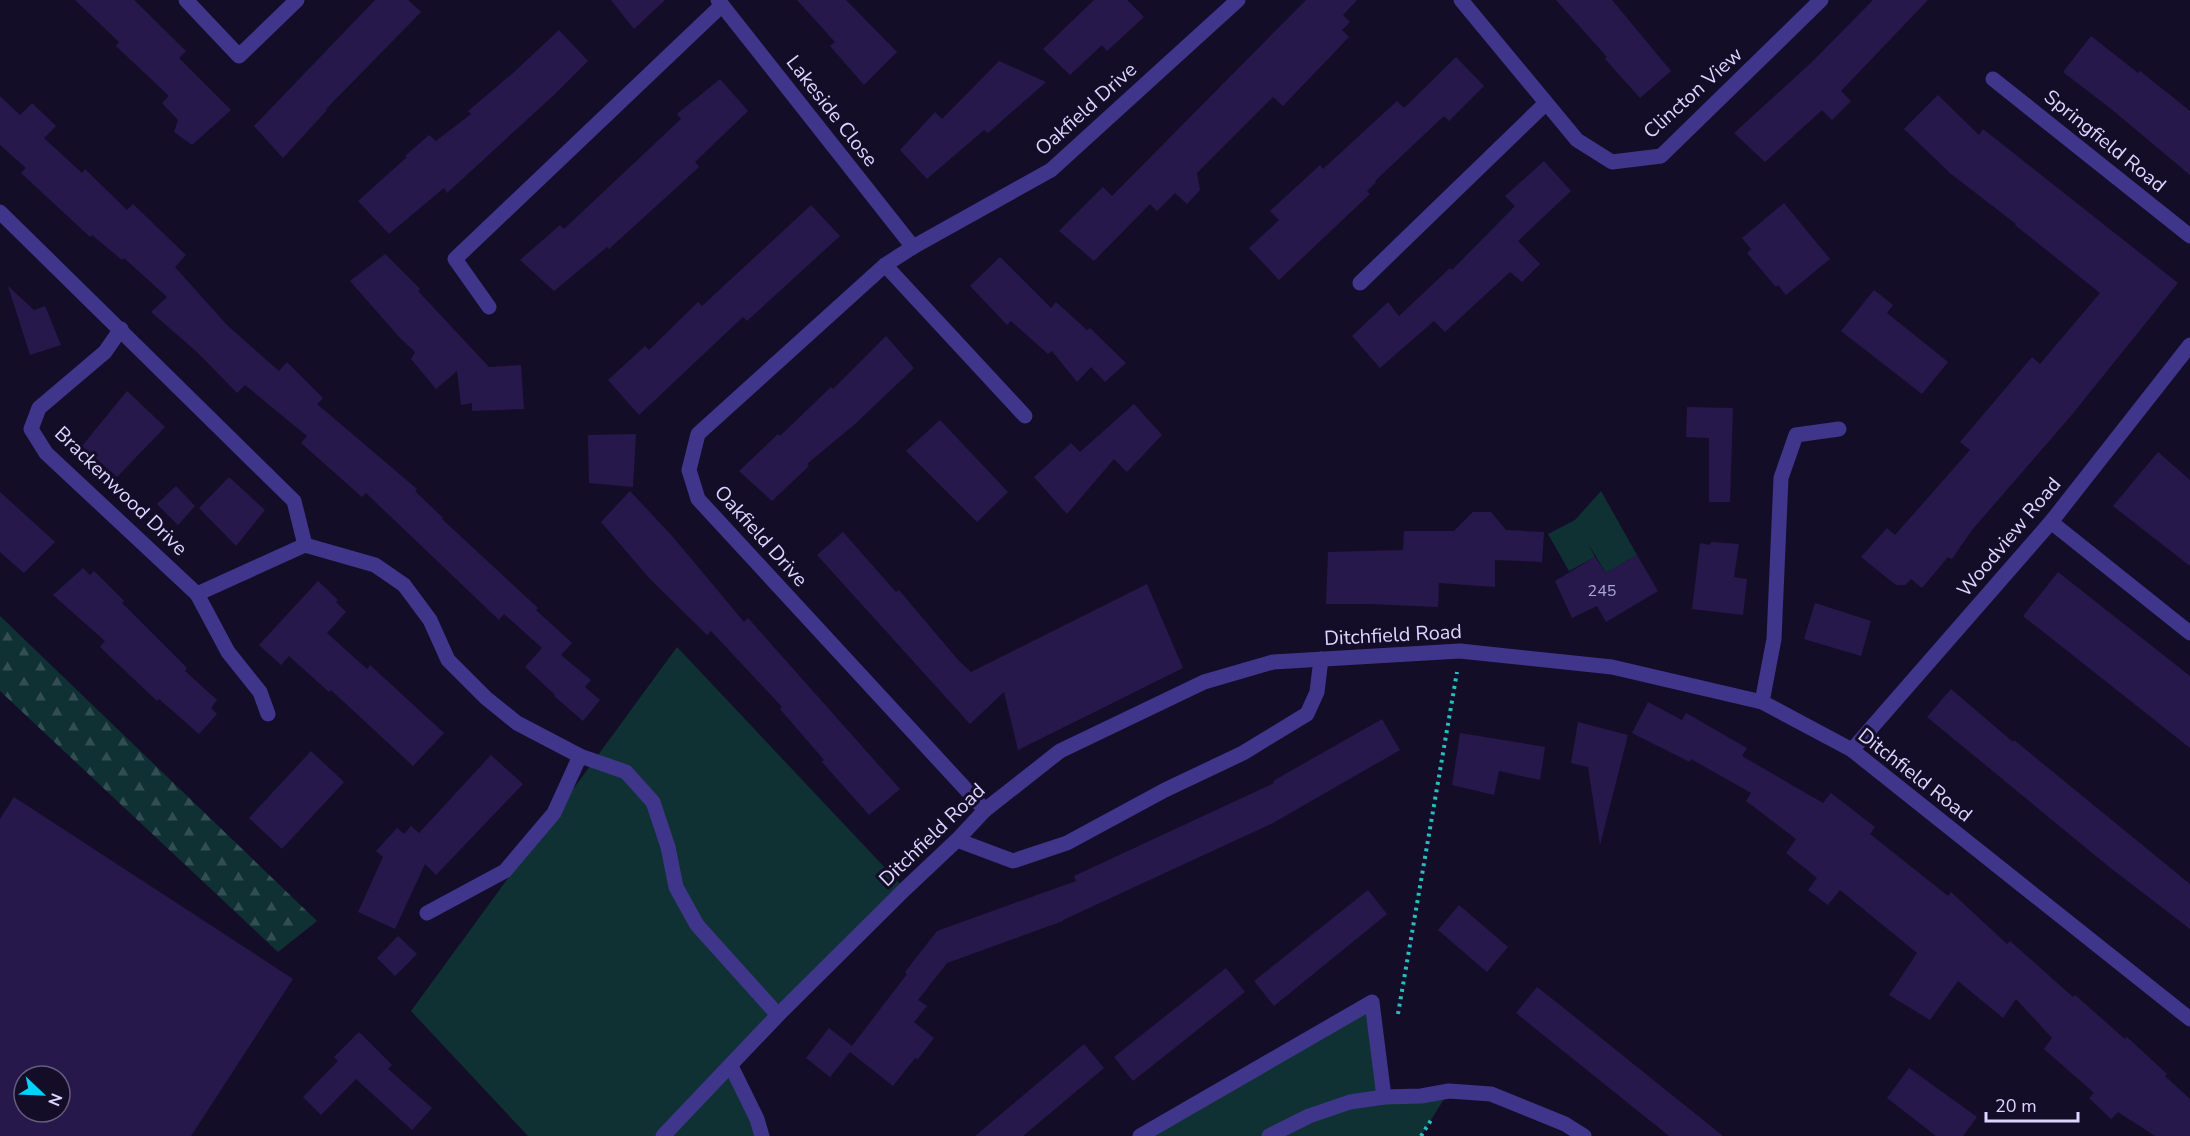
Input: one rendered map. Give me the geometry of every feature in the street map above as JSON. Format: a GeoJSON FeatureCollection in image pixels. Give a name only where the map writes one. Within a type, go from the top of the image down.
{"type":"FeatureCollection","features":[{"type":"Feature","properties":{"kind":"street"},"geometry":{"type":"LineString","coordinates":[[186,0],[239,56],[297,0]]}},
{"type":"Feature","properties":{"kind":"street","name":"Oakfield Drive"},"geometry":{"type":"LineString","coordinates":[[985,810],[698,499],[689,470],[698,434],[885,265],[1051,170],[1238,0]]}},
{"type":"Feature","properties":{"kind":"street","name":"Clincton View"},"geometry":{"type":"LineString","coordinates":[[1461,0],[1577,140],[1612,162],[1661,156],[1821,0]]}},
{"type":"Feature","properties":{"kind":"street"},"geometry":{"type":"LineString","coordinates":[[489,307],[455,260],[720,3]]}},
{"type":"Feature","properties":{"kind":"street","name":"Lakeside Close"},"geometry":{"type":"LineString","coordinates":[[720,3],[913,247]]}},
{"type":"Feature","properties":{"kind":"street","name":"Springfield Road"},"geometry":{"type":"LineString","coordinates":[[1993,79],[2190,236]]}},
{"type":"Feature","properties":{"kind":"street"},"geometry":{"type":"LineString","coordinates":[[1360,283],[1546,103]]}},
{"type":"Feature","properties":{"kind":"street"},"geometry":{"type":"LineString","coordinates":[[0,212],[294,501],[305,545]]}},
{"type":"Feature","properties":{"kind":"street"},"geometry":{"type":"LineString","coordinates":[[885,265],[1025,416]]}},
{"type":"Feature","properties":{"kind":"street","name":"Brackenwood Drive"},"geometry":{"type":"LineString","coordinates":[[121,329],[105,352],[39,408],[31,429],[46,453],[197,594]]}},
{"type":"Feature","properties":{"kind":"street","name":"Woodview Road"},"geometry":{"type":"LineString","coordinates":[[1852,750],[2051,522],[2190,345]]}},
{"type":"Feature","properties":{"kind":"street"},"geometry":{"type":"LineString","coordinates":[[1762,702],[1774,639],[1781,478],[1796,435],[1839,429]]}},
{"type":"Feature","properties":{"kind":"street"},"geometry":{"type":"LineString","coordinates":[[2051,522],[2190,633]]}},
{"type":"Feature","properties":{"kind":"street"},"geometry":{"type":"LineString","coordinates":[[268,714],[260,692],[228,652],[197,594],[305,545],[375,565],[404,585],[430,620],[448,660],[486,698],[517,723],[580,756],[626,771],[653,802],[668,847],[676,887],[697,925],[778,1015]]}},
{"type":"Feature","properties":{"kind":"street","name":"Ditchfield Road"},"geometry":{"type":"LineString","coordinates":[[663,1136],[778,1015],[985,810],[1060,751],[1204,682],[1273,662],[1460,651],[1612,667],[1762,702],[1852,750],[2190,1019]]}},
{"type":"Feature","properties":{"kind":"street"},"geometry":{"type":"LineString","coordinates":[[957,840],[1013,861],[1067,843],[1165,790],[1243,753],[1307,714],[1317,692],[1321,659]]}},
{"type":"Feature","properties":{"kind":"street"},"geometry":{"type":"LineString","coordinates":[[427,913],[505,871],[554,813],[580,756]]}},
{"type":"Feature","properties":{"kind":"street"},"geometry":{"type":"LineString","coordinates":[[1140,1136],[1372,1002],[1384,1097]]}},
{"type":"Feature","properties":{"kind":"street"},"geometry":{"type":"LineString","coordinates":[[731,1066],[757,1119],[762,1136]]}},
{"type":"Feature","properties":{"kind":"street"},"geometry":{"type":"LineString","coordinates":[[1269,1136],[1309,1116],[1350,1102],[1384,1097],[1421,1096],[1449,1091],[1491,1094],[1565,1124],[1584,1136]]}},
{"type":"Feature","properties":{"kind":"path"},"geometry":{"type":"LineString","coordinates":[[1398,1015],[1460,651]]}},
{"type":"Feature","properties":{"kind":"green space"},"geometry":{"type":"Polygon","coordinates":[[[1601,491],[1637,555],[1606,573],[1589,545],[1595,557],[1569,571],[1548,534],[1575,520],[1601,491]]]}},
{"type":"Feature","properties":{"kind":"green space"},"geometry":{"type":"Polygon","coordinates":[[[0,616],[317,921],[278,952],[0,691],[0,616]]]}},
{"type":"Feature","properties":{"kind":"green space"},"geometry":{"type":"Polygon","coordinates":[[[677,647],[905,889],[732,1066],[762,1136],[528,1136],[411,1011],[677,647]]]}},
{"type":"Feature","properties":{"kind":"green space"},"geometry":{"type":"Polygon","coordinates":[[[1372,1002],[1384,1097],[1449,1091],[1421,1136],[1140,1136],[1372,1002]]]}},
{"type":"Feature","properties":{"kind":"building"},"geometry":{"type":"Polygon","coordinates":[[[75,0],[134,0],[186,51],[179,58],[231,110],[192,145],[174,132],[178,120],[162,103],[169,96],[116,46],[119,42],[75,0]]]}},
{"type":"Feature","properties":{"kind":"building"},"geometry":{"type":"Polygon","coordinates":[[[375,0],[408,0],[421,12],[326,109],[283,158],[254,126],[375,0]]]}},
{"type":"Feature","properties":{"kind":"building"},"geometry":{"type":"Polygon","coordinates":[[[611,0],[665,0],[634,29],[611,0]]]}},
{"type":"Feature","properties":{"kind":"building"},"geometry":{"type":"Polygon","coordinates":[[[797,0],[846,0],[897,52],[864,85],[830,46],[835,42],[797,0]]]}},
{"type":"Feature","properties":{"kind":"building"},"geometry":{"type":"Polygon","coordinates":[[[1094,0],[1127,0],[1144,17],[1107,51],[1102,45],[1070,75],[1043,49],[1094,0]]]}},
{"type":"Feature","properties":{"kind":"building"},"geometry":{"type":"Polygon","coordinates":[[[1306,0],[1357,0],[1343,15],[1350,22],[1342,30],[1349,37],[1283,106],[1273,97],[1197,173],[1200,190],[1187,204],[1175,193],[1157,211],[1150,204],[1094,261],[1059,231],[1103,187],[1112,196],[1306,0]]]}},
{"type":"Feature","properties":{"kind":"building"},"geometry":{"type":"Polygon","coordinates":[[[1556,0],[1612,0],[1671,71],[1640,98],[1556,0]]]}},
{"type":"Feature","properties":{"kind":"building"},"geometry":{"type":"Polygon","coordinates":[[[1873,0],[1928,0],[1841,91],[1851,101],[1832,120],[1822,110],[1765,162],[1734,133],[1813,61],[1873,0]]]}},
{"type":"Feature","properties":{"kind":"building"},"geometry":{"type":"Polygon","coordinates":[[[559,30],[588,61],[447,193],[444,188],[389,234],[358,201],[429,135],[436,141],[471,114],[468,111],[559,30]]]}},
{"type":"Feature","properties":{"kind":"building"},"geometry":{"type":"Polygon","coordinates":[[[2091,36],[2190,111],[2190,175],[2063,72],[2091,36]]]}},
{"type":"Feature","properties":{"kind":"building"},"geometry":{"type":"Polygon","coordinates":[[[1456,57],[1484,86],[1449,121],[1444,116],[1375,181],[1367,191],[1370,194],[1279,280],[1249,248],[1279,220],[1270,211],[1320,165],[1323,169],[1397,101],[1404,108],[1456,57]]]}},
{"type":"Feature","properties":{"kind":"building"},"geometry":{"type":"Polygon","coordinates":[[[999,61],[1046,82],[988,133],[984,130],[927,179],[900,150],[935,112],[942,119],[999,61]]]}},
{"type":"Feature","properties":{"kind":"building"},"geometry":{"type":"Polygon","coordinates":[[[720,79],[748,111],[695,162],[699,167],[609,249],[607,247],[554,291],[520,260],[560,225],[564,229],[681,119],[677,114],[720,79]]]}},
{"type":"Feature","properties":{"kind":"building"},"geometry":{"type":"Polygon","coordinates":[[[1938,95],[1979,135],[1983,129],[2178,283],[2070,417],[1972,530],[1952,559],[1948,557],[1922,588],[1911,579],[1905,585],[1896,585],[1861,557],[1887,528],[1895,535],[1970,450],[1960,442],[2032,357],[2040,364],[2100,293],[1951,174],[1904,129],[1938,95]]]}},
{"type":"Feature","properties":{"kind":"building"},"geometry":{"type":"Polygon","coordinates":[[[0,96],[20,115],[32,103],[56,126],[44,138],[82,173],[85,169],[127,210],[133,204],[186,255],[175,267],[227,325],[279,371],[287,362],[323,398],[317,404],[417,489],[415,491],[442,519],[538,608],[536,610],[572,643],[561,655],[591,680],[585,687],[600,700],[583,721],[525,667],[542,648],[504,614],[499,620],[366,493],[362,497],[301,443],[307,436],[245,385],[237,393],[198,353],[151,312],[167,297],[124,258],[122,260],[92,235],[90,237],[21,173],[26,168],[0,145],[0,96]]]}},
{"type":"Feature","properties":{"kind":"building"},"geometry":{"type":"Polygon","coordinates":[[[1544,161],[1571,191],[1518,241],[1540,264],[1522,282],[1510,272],[1445,332],[1434,321],[1380,368],[1352,336],[1388,302],[1399,316],[1450,268],[1452,270],[1515,206],[1505,196],[1544,161]]]}},
{"type":"Feature","properties":{"kind":"building"},"geometry":{"type":"Polygon","coordinates":[[[1784,203],[1830,259],[1786,295],[1778,285],[1776,287],[1747,253],[1751,249],[1742,238],[1784,203]]]}},
{"type":"Feature","properties":{"kind":"building"},"geometry":{"type":"Polygon","coordinates":[[[811,205],[840,236],[747,321],[743,317],[639,415],[608,380],[645,346],[649,350],[698,302],[702,306],[811,205]]]}},
{"type":"Feature","properties":{"kind":"building"},"geometry":{"type":"Polygon","coordinates":[[[385,254],[420,289],[418,291],[489,367],[521,365],[524,409],[472,411],[472,403],[461,405],[457,371],[436,389],[411,359],[415,352],[350,281],[385,254]]]}},
{"type":"Feature","properties":{"kind":"building"},"geometry":{"type":"Polygon","coordinates":[[[1000,257],[1051,308],[1056,302],[1087,330],[1090,328],[1126,363],[1105,382],[1091,367],[1077,382],[1052,351],[1048,354],[1011,321],[1007,325],[970,286],[1000,257]]]}},
{"type":"Feature","properties":{"kind":"building"},"geometry":{"type":"Polygon","coordinates":[[[8,286],[34,310],[45,306],[61,345],[30,355],[8,286]]]}},
{"type":"Feature","properties":{"kind":"building"},"geometry":{"type":"Polygon","coordinates":[[[1874,290],[1893,305],[1887,313],[1948,362],[1922,394],[1841,331],[1874,290]]]}},
{"type":"Feature","properties":{"kind":"building"},"geometry":{"type":"Polygon","coordinates":[[[886,336],[914,368],[855,424],[807,464],[809,466],[772,501],[739,471],[831,387],[833,389],[886,336]]]}},
{"type":"Feature","properties":{"kind":"building"},"geometry":{"type":"Polygon","coordinates":[[[127,391],[165,427],[117,477],[82,446],[127,391]]]}},
{"type":"Feature","properties":{"kind":"building"},"geometry":{"type":"Polygon","coordinates":[[[1134,404],[1162,435],[1127,472],[1114,459],[1067,514],[1034,477],[1071,443],[1080,452],[1134,404]]]}},
{"type":"Feature","properties":{"kind":"building"},"geometry":{"type":"Polygon","coordinates":[[[1687,407],[1733,408],[1730,502],[1709,502],[1709,438],[1686,437],[1687,407]]]}},
{"type":"Feature","properties":{"kind":"building"},"geometry":{"type":"Polygon","coordinates":[[[940,420],[1008,492],[977,522],[906,451],[940,420]]]}},
{"type":"Feature","properties":{"kind":"building"},"geometry":{"type":"Polygon","coordinates":[[[636,434],[633,487],[589,483],[588,435],[636,434]]]}},
{"type":"Feature","properties":{"kind":"building"},"geometry":{"type":"Polygon","coordinates":[[[2158,452],[2190,480],[2190,566],[2113,506],[2158,452]]]}},
{"type":"Feature","properties":{"kind":"building"},"geometry":{"type":"Polygon","coordinates":[[[229,477],[265,510],[236,546],[199,508],[229,477]]]}},
{"type":"Feature","properties":{"kind":"building"},"geometry":{"type":"Polygon","coordinates":[[[176,486],[195,506],[178,525],[157,504],[176,486]]]}},
{"type":"Feature","properties":{"kind":"building"},"geometry":{"type":"Polygon","coordinates":[[[630,491],[673,537],[744,622],[748,618],[900,789],[869,815],[822,762],[824,760],[780,709],[782,707],[711,631],[707,635],[650,579],[601,522],[630,491]]]}},
{"type":"Feature","properties":{"kind":"building"},"geometry":{"type":"Polygon","coordinates":[[[0,492],[55,542],[24,573],[0,552],[0,492]]]}},
{"type":"Feature","properties":{"kind":"building"},"geometry":{"type":"Polygon","coordinates":[[[1473,512],[1491,512],[1506,530],[1544,532],[1542,562],[1495,560],[1495,587],[1439,583],[1438,607],[1326,604],[1328,552],[1403,550],[1404,531],[1454,531],[1473,512]]]}},
{"type":"Feature","properties":{"kind":"building"},"geometry":{"type":"Polygon","coordinates":[[[843,532],[896,592],[899,590],[971,672],[1147,584],[1183,668],[1018,750],[1004,692],[970,724],[817,555],[843,532]]]}},
{"type":"Feature","properties":{"kind":"building"},"geometry":{"type":"Polygon","coordinates":[[[1711,542],[1739,544],[1734,577],[1747,579],[1743,615],[1692,609],[1700,543],[1710,545],[1711,542]]]}},
{"type":"Feature","properties":{"kind":"building"},"geometry":{"type":"Polygon","coordinates":[[[1637,555],[1658,591],[1606,622],[1597,606],[1572,618],[1555,581],[1595,557],[1606,573],[1637,555]]]}},
{"type":"Feature","properties":{"kind":"building"},"geometry":{"type":"Polygon","coordinates":[[[83,568],[90,575],[94,571],[124,601],[122,603],[187,668],[185,671],[217,700],[211,708],[217,714],[199,734],[159,699],[157,701],[100,647],[105,641],[53,595],[83,568]]]}},
{"type":"Feature","properties":{"kind":"building"},"geometry":{"type":"Polygon","coordinates":[[[2058,572],[2190,676],[2190,748],[2023,616],[2058,572]]]}},
{"type":"Feature","properties":{"kind":"building"},"geometry":{"type":"Polygon","coordinates":[[[318,581],[338,600],[336,602],[346,612],[327,633],[367,669],[370,665],[444,733],[413,766],[331,690],[329,692],[289,656],[281,665],[259,645],[318,581]]]}},
{"type":"Feature","properties":{"kind":"building"},"geometry":{"type":"Polygon","coordinates":[[[1815,603],[1871,621],[1861,656],[1804,639],[1815,603]]]}},
{"type":"Feature","properties":{"kind":"building"},"geometry":{"type":"Polygon","coordinates":[[[1951,689],[2013,742],[2014,740],[2190,884],[2190,929],[2108,866],[1927,717],[1951,689]]]}},
{"type":"Feature","properties":{"kind":"building"},"geometry":{"type":"Polygon","coordinates":[[[1648,702],[1682,720],[1686,713],[1747,748],[1742,756],[1823,803],[1831,793],[1875,827],[1870,834],[1948,896],[1951,892],[2007,944],[2010,941],[2073,997],[2075,995],[2125,1039],[2127,1037],[2167,1074],[2165,1076],[2190,1099],[2190,1136],[2155,1136],[2118,1112],[2111,1119],[2089,1098],[2094,1093],[2044,1049],[2052,1038],[2016,999],[2003,1018],[1958,981],[1930,1020],[1889,995],[1917,953],[1840,890],[1828,905],[1808,890],[1817,878],[1786,853],[1796,839],[1746,801],[1751,793],[1691,759],[1690,762],[1632,733],[1648,702]]]}},
{"type":"Feature","properties":{"kind":"building"},"geometry":{"type":"Polygon","coordinates":[[[1382,719],[1400,750],[1273,823],[1063,921],[947,963],[918,1000],[927,1006],[914,1022],[934,1038],[893,1086],[850,1052],[830,1077],[806,1058],[829,1028],[852,1046],[937,931],[1076,881],[1074,876],[1274,783],[1273,781],[1382,719]]]}},
{"type":"Feature","properties":{"kind":"building"},"geometry":{"type":"Polygon","coordinates":[[[1578,722],[1628,735],[1600,845],[1588,767],[1571,763],[1578,722]]]}},
{"type":"Feature","properties":{"kind":"building"},"geometry":{"type":"Polygon","coordinates":[[[1460,733],[1545,747],[1540,780],[1499,771],[1494,795],[1452,785],[1460,733]]]}},
{"type":"Feature","properties":{"kind":"building"},"geometry":{"type":"Polygon","coordinates":[[[311,751],[344,782],[282,849],[249,818],[311,751]]]}},
{"type":"Feature","properties":{"kind":"building"},"geometry":{"type":"Polygon","coordinates":[[[491,755],[523,784],[436,875],[425,864],[395,929],[358,912],[383,857],[376,851],[397,828],[404,834],[411,826],[419,833],[491,755]]]}},
{"type":"Feature","properties":{"kind":"building"},"geometry":{"type":"Polygon","coordinates":[[[14,797],[293,979],[191,1136],[0,1136],[0,819],[14,797]]]}},
{"type":"Feature","properties":{"kind":"building"},"geometry":{"type":"Polygon","coordinates":[[[1368,890],[1387,914],[1274,1006],[1254,981],[1368,890]]]}},
{"type":"Feature","properties":{"kind":"building"},"geometry":{"type":"Polygon","coordinates":[[[1459,905],[1508,947],[1487,972],[1438,930],[1459,905]]]}},
{"type":"Feature","properties":{"kind":"building"},"geometry":{"type":"Polygon","coordinates":[[[398,936],[417,954],[395,976],[377,958],[398,936]]]}},
{"type":"Feature","properties":{"kind":"building"},"geometry":{"type":"Polygon","coordinates":[[[1226,968],[1245,992],[1133,1081],[1114,1057],[1226,968]]]}},
{"type":"Feature","properties":{"kind":"building"},"geometry":{"type":"Polygon","coordinates":[[[1537,987],[1723,1136],[1669,1136],[1516,1013],[1537,987]]]}},
{"type":"Feature","properties":{"kind":"building"},"geometry":{"type":"Polygon","coordinates":[[[359,1032],[392,1065],[388,1069],[432,1108],[412,1130],[356,1079],[321,1115],[303,1097],[338,1061],[334,1057],[359,1032]]]}},
{"type":"Feature","properties":{"kind":"building"},"geometry":{"type":"Polygon","coordinates":[[[1084,1044],[1104,1068],[1023,1136],[975,1136],[1084,1044]]]}},
{"type":"Feature","properties":{"kind":"building"},"geometry":{"type":"Polygon","coordinates":[[[1909,1068],[1977,1117],[1963,1136],[1936,1136],[1887,1098],[1909,1068]]]}}]}
